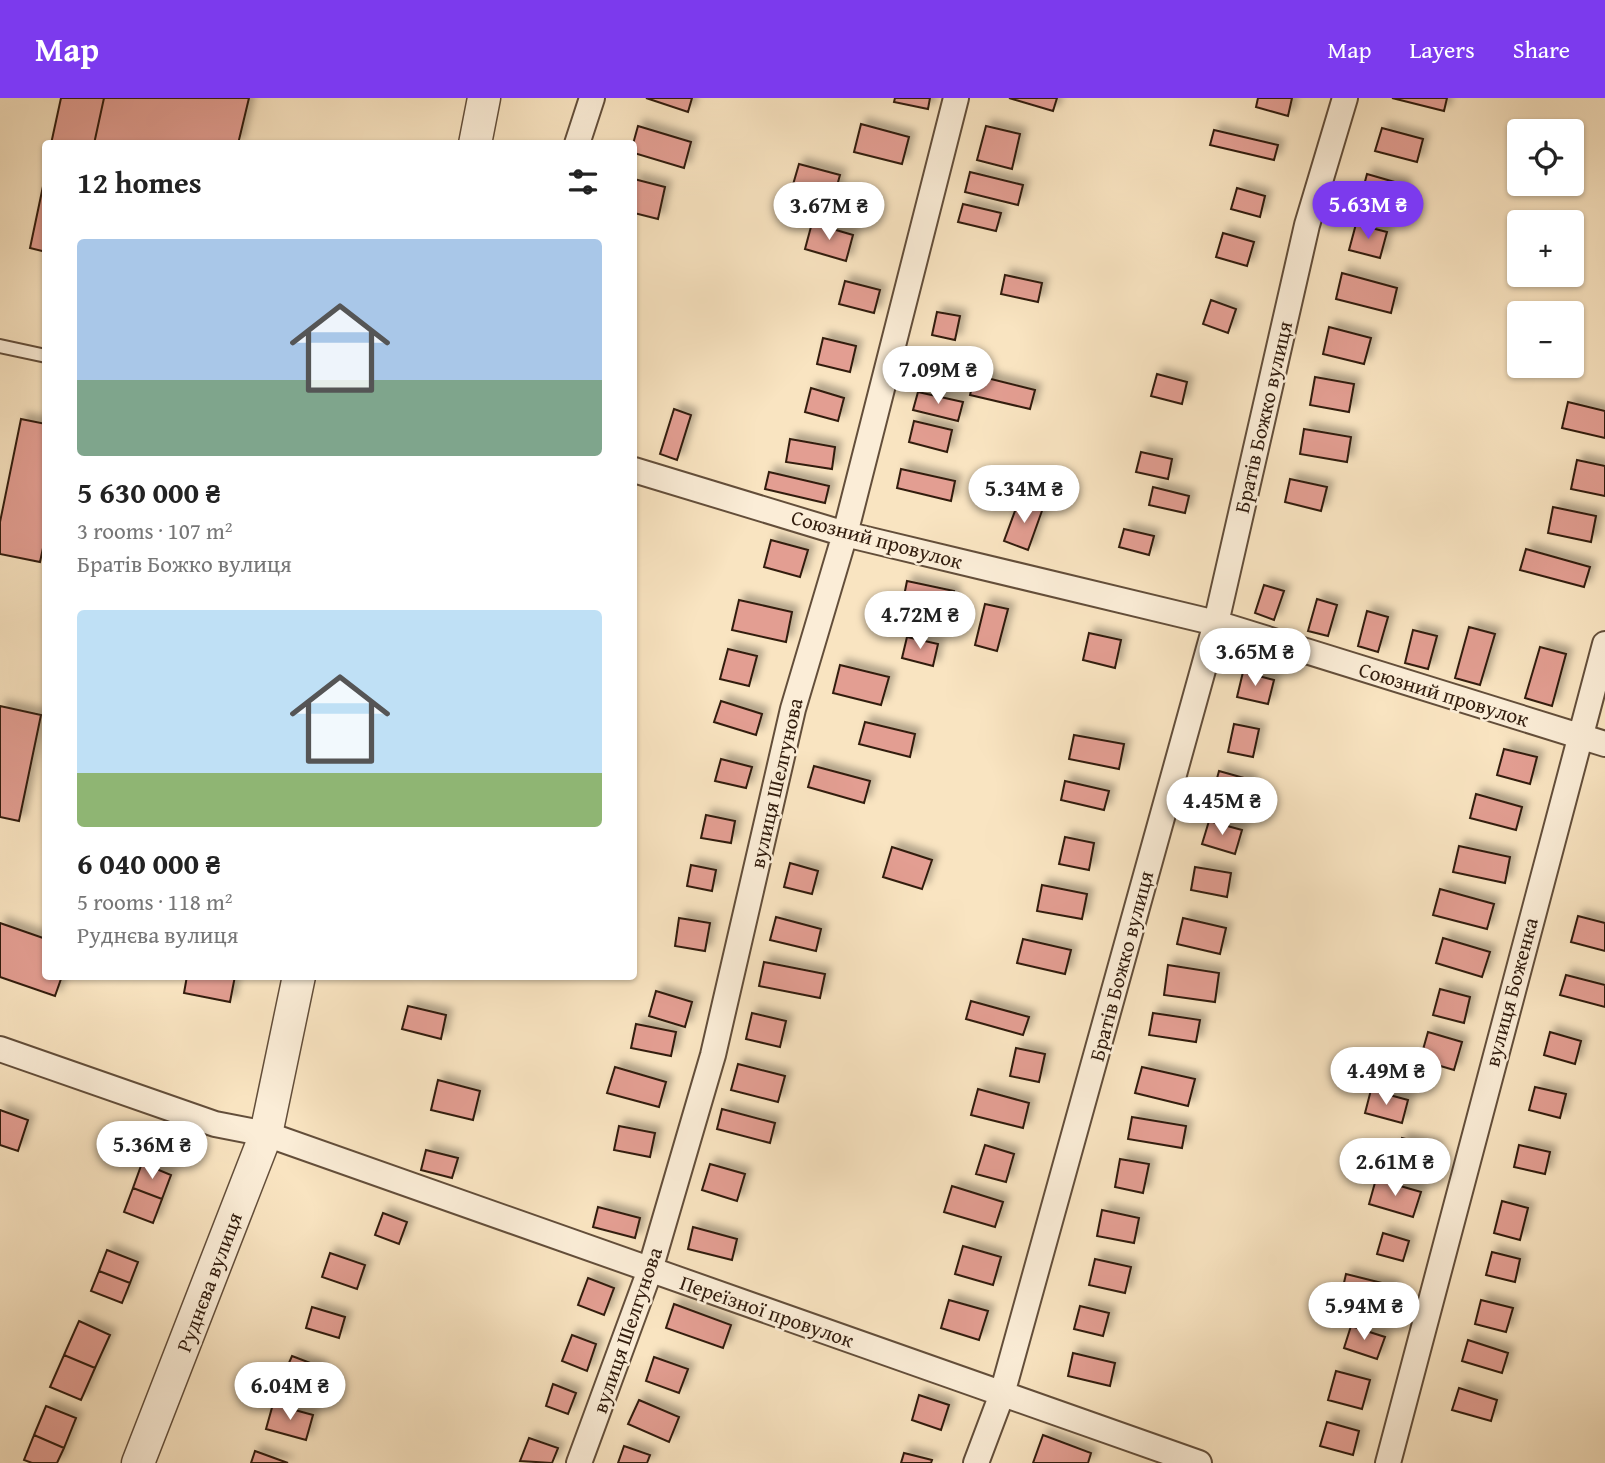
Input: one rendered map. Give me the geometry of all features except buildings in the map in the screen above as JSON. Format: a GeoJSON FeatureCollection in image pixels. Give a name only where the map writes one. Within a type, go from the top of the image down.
{"type":"FeatureCollection","features":[{"type":"Feature","properties":{"kind":"street"},"geometry":{"type":"LineString","coordinates":[[476,140],[484,98]]}},
{"type":"Feature","properties":{"kind":"street"},"geometry":{"type":"LineString","coordinates":[[578,140],[592,98]]}},
{"type":"Feature","properties":{"kind":"street","name":"вулиця Шелгунова"},"geometry":{"type":"LineString","coordinates":[[579,1463],[650,1270],[713,1055],[793,709],[845,534],[956,98]]}},
{"type":"Feature","properties":{"kind":"street","name":"Братів Божко вулиця"},"geometry":{"type":"LineString","coordinates":[[976,1463],[1002,1394],[1216,623],[1307,225],[1345,98]]}},
{"type":"Feature","properties":{"kind":"street","name":"Союзний провулок"},"geometry":{"type":"LineString","coordinates":[[637,471],[845,534],[1216,623],[1605,744]]}},
{"type":"Feature","properties":{"kind":"street","name":"вулиця Боженка"},"geometry":{"type":"LineString","coordinates":[[1388,1463],[1605,644]]}},
{"type":"Feature","properties":{"kind":"street","name":"Руднєва вулиця"},"geometry":{"type":"LineString","coordinates":[[138,1463],[266,1134],[298,980]]}},
{"type":"Feature","properties":{"kind":"street","name":"Переїзної провулок"},"geometry":{"type":"LineString","coordinates":[[0,1049],[215,1124],[266,1134],[1199,1463]]}},
{"type":"Feature","properties":{"kind":"lane"},"geometry":{"type":"LineString","coordinates":[[0,346],[42,355]]}}]}
